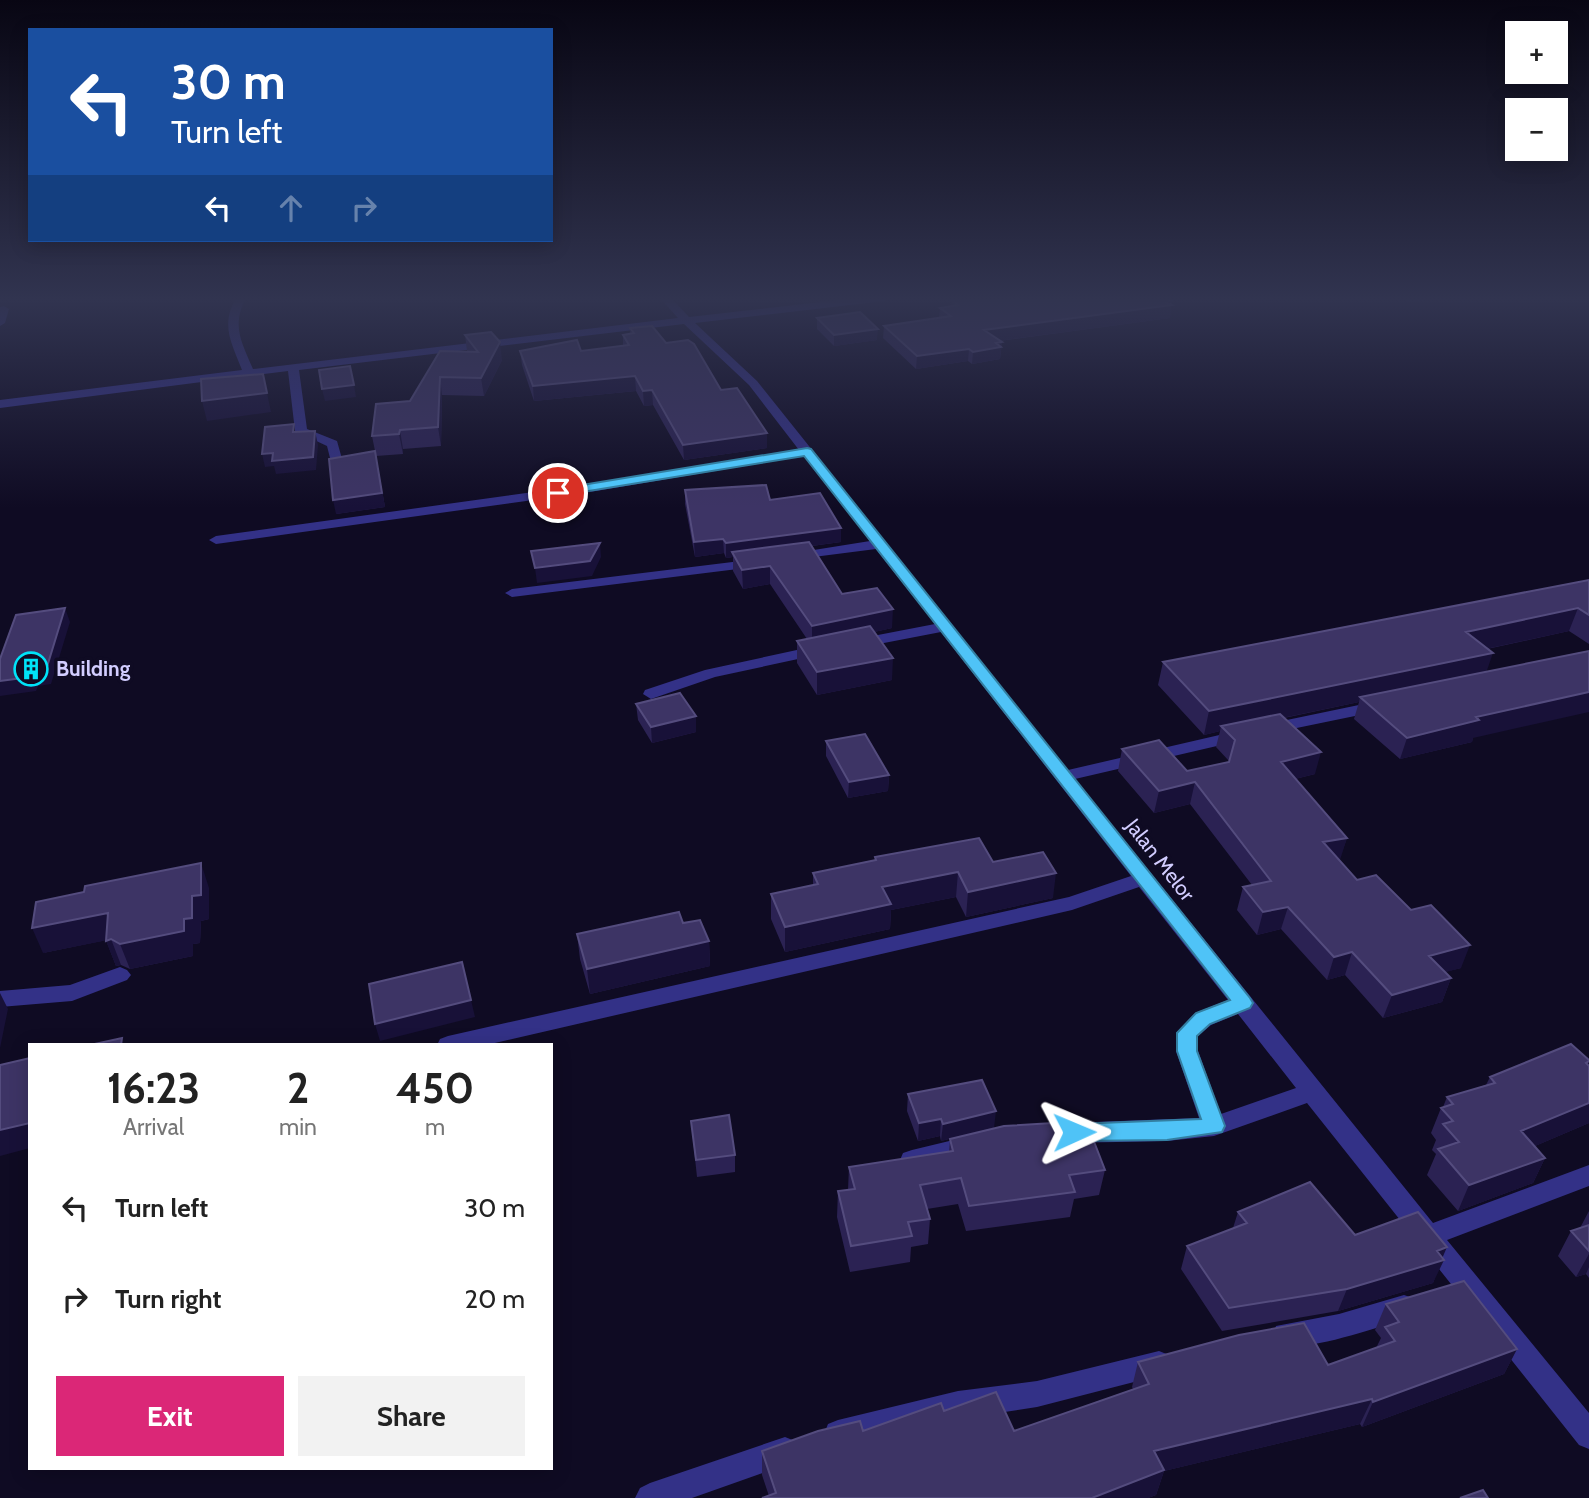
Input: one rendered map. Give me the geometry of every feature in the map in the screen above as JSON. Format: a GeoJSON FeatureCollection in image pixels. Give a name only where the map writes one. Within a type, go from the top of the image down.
{"type":"FeatureCollection","features":[{"type":"Feature","properties":{"kind":"street"},"geometry":{"type":"LineString","coordinates":[[0,404],[283,368]]}},
{"type":"Feature","properties":{"kind":"street"},"geometry":{"type":"LineString","coordinates":[[293,368],[301,431],[333,444],[338,466]]}},
{"type":"Feature","properties":{"kind":"street","name":"Jalan Melor"},"geometry":{"type":"LineString","coordinates":[[738,368],[1429,1236],[1446,1294],[1589,1435]]}},
{"type":"Feature","properties":{"kind":"street"},"geometry":{"type":"LineString","coordinates":[[216,540],[584,489],[807,452]]}},
{"type":"Feature","properties":{"kind":"street"},"geometry":{"type":"LineString","coordinates":[[512,593],[776,560],[878,544]]}},
{"type":"Feature","properties":{"kind":"street"},"geometry":{"type":"LineString","coordinates":[[651,694],[711,673],[945,627]]}},
{"type":"Feature","properties":{"kind":"street"},"geometry":{"type":"LineString","coordinates":[[1064,776],[1390,704]]}},
{"type":"Feature","properties":{"kind":"street"},"geometry":{"type":"LineString","coordinates":[[457,1043],[1072,903],[1145,878]]}},
{"type":"Feature","properties":{"kind":"street"},"geometry":{"type":"LineString","coordinates":[[0,999],[72,993],[120,975]]}},
{"type":"Feature","properties":{"kind":"street"},"geometry":{"type":"LineString","coordinates":[[1214,1126],[1187,1051],[1187,1033],[1203,1019],[1243,1003]]}},
{"type":"Feature","properties":{"kind":"street"},"geometry":{"type":"LineString","coordinates":[[1041,1135],[1167,1131],[1214,1126],[1312,1092]]}},
{"type":"Feature","properties":{"kind":"street"},"geometry":{"type":"LineString","coordinates":[[886,1167],[986,1142]]}},
{"type":"Feature","properties":{"kind":"street"},"geometry":{"type":"LineString","coordinates":[[1429,1236],[1589,1175]]}},
{"type":"Feature","properties":{"kind":"street"},"geometry":{"type":"LineString","coordinates":[[1264,1339],[1339,1326],[1446,1294]]}},
{"type":"Feature","properties":{"kind":"street"},"geometry":{"type":"LineString","coordinates":[[650,1498],[811,1441],[958,1405],[1062,1388],[1188,1356]]}},
{"type":"Feature","properties":{"kind":"building"},"geometry":{"type":"Polygon","coordinates":[[[350,368],[354,385],[322,389],[319,370],[350,368]]]}},
{"type":"Feature","properties":{"kind":"building"},"geometry":{"type":"Polygon","coordinates":[[[430,368],[486,368],[481,378],[440,377],[438,427],[400,430],[399,434],[372,436],[376,404],[410,401],[430,368]]]}},
{"type":"Feature","properties":{"kind":"building"},"geometry":{"type":"Polygon","coordinates":[[[526,368],[708,368],[721,390],[737,388],[767,433],[683,445],[652,390],[643,391],[635,376],[533,386],[526,368]]]}},
{"type":"Feature","properties":{"kind":"building"},"geometry":{"type":"Polygon","coordinates":[[[263,374],[267,393],[202,401],[201,379],[263,374]]]}},
{"type":"Feature","properties":{"kind":"building"},"geometry":{"type":"Polygon","coordinates":[[[294,424],[293,432],[315,431],[313,457],[272,461],[273,453],[262,454],[265,427],[294,424]]]}},
{"type":"Feature","properties":{"kind":"building"},"geometry":{"type":"Polygon","coordinates":[[[375,451],[382,493],[333,500],[329,459],[375,451]]]}},
{"type":"Feature","properties":{"kind":"building"},"geometry":{"type":"Polygon","coordinates":[[[766,485],[770,500],[820,493],[841,528],[726,543],[723,539],[694,542],[685,490],[766,485]]]}},
{"type":"Feature","properties":{"kind":"building"},"geometry":{"type":"Polygon","coordinates":[[[809,542],[842,594],[877,588],[893,609],[812,626],[770,566],[742,570],[732,552],[809,542]]]}},
{"type":"Feature","properties":{"kind":"building"},"geometry":{"type":"Polygon","coordinates":[[[600,543],[590,561],[535,568],[531,551],[600,543]]]}},
{"type":"Feature","properties":{"kind":"building"},"geometry":{"type":"Polygon","coordinates":[[[1589,580],[1589,615],[1578,608],[1466,632],[1493,653],[1209,711],[1163,662],[1589,580]]]}},
{"type":"Feature","properties":{"kind":"building"},"geometry":{"type":"Polygon","coordinates":[[[65,608],[46,670],[32,672],[30,677],[0,681],[0,659],[16,615],[65,608]]]}},
{"type":"Feature","properties":{"kind":"building"},"geometry":{"type":"Polygon","coordinates":[[[870,626],[893,658],[817,672],[797,641],[870,626]]]}},
{"type":"Feature","properties":{"kind":"building"},"geometry":{"type":"Polygon","coordinates":[[[1589,651],[1589,692],[1476,717],[1479,720],[1407,738],[1360,697],[1589,651]]]}},
{"type":"Feature","properties":{"kind":"building"},"geometry":{"type":"Polygon","coordinates":[[[680,693],[696,716],[651,727],[636,704],[680,693]]]}},
{"type":"Feature","properties":{"kind":"building"},"geometry":{"type":"Polygon","coordinates":[[[1280,714],[1321,752],[1281,762],[1347,838],[1323,842],[1357,880],[1376,875],[1411,910],[1431,905],[1470,945],[1429,956],[1451,978],[1392,995],[1352,952],[1334,957],[1288,907],[1263,912],[1243,887],[1271,881],[1195,782],[1159,791],[1122,749],[1159,740],[1187,771],[1229,762],[1235,740],[1221,726],[1280,714]]]}},
{"type":"Feature","properties":{"kind":"building"},"geometry":{"type":"Polygon","coordinates":[[[865,734],[889,775],[849,782],[826,741],[865,734]]]}},
{"type":"Feature","properties":{"kind":"building"},"geometry":{"type":"Polygon","coordinates":[[[979,838],[993,862],[1043,852],[1056,873],[968,892],[958,872],[882,887],[891,904],[785,927],[771,894],[818,884],[813,873],[876,860],[875,857],[979,838]]]}},
{"type":"Feature","properties":{"kind":"building"},"geometry":{"type":"Polygon","coordinates":[[[201,863],[201,895],[192,896],[192,918],[184,919],[184,931],[120,944],[111,939],[106,941],[108,913],[32,928],[36,902],[84,892],[85,886],[201,863]]]}},
{"type":"Feature","properties":{"kind":"building"},"geometry":{"type":"Polygon","coordinates":[[[679,912],[683,923],[700,920],[709,941],[587,969],[577,934],[679,912]]]}},
{"type":"Feature","properties":{"kind":"building"},"geometry":{"type":"Polygon","coordinates":[[[462,962],[471,1000],[375,1024],[369,984],[462,962]]]}},
{"type":"Feature","properties":{"kind":"building"},"geometry":{"type":"Polygon","coordinates":[[[122,1038],[121,1043],[99,1043],[122,1038]]]}},
{"type":"Feature","properties":{"kind":"building"},"geometry":{"type":"Polygon","coordinates":[[[1571,1044],[1589,1060],[1586,1063],[1589,1066],[1589,1103],[1521,1131],[1545,1158],[1469,1185],[1438,1149],[1459,1142],[1443,1124],[1453,1121],[1441,1108],[1453,1104],[1447,1097],[1495,1083],[1490,1077],[1571,1044]]]}},
{"type":"Feature","properties":{"kind":"building"},"geometry":{"type":"Polygon","coordinates":[[[28,1058],[28,1123],[0,1130],[0,1065],[28,1058]]]}},
{"type":"Feature","properties":{"kind":"building"},"geometry":{"type":"Polygon","coordinates":[[[982,1080],[996,1111],[943,1124],[941,1119],[919,1123],[908,1094],[982,1080]]]}},
{"type":"Feature","properties":{"kind":"building"},"geometry":{"type":"Polygon","coordinates":[[[729,1115],[735,1155],[696,1160],[691,1121],[729,1115]]]}},
{"type":"Feature","properties":{"kind":"building"},"geometry":{"type":"Polygon","coordinates":[[[1086,1121],[1105,1170],[1069,1175],[1075,1192],[969,1206],[961,1178],[920,1185],[930,1219],[908,1222],[912,1236],[851,1246],[838,1191],[855,1189],[849,1167],[953,1151],[950,1139],[1004,1126],[1086,1121]]]}},
{"type":"Feature","properties":{"kind":"building"},"geometry":{"type":"Polygon","coordinates":[[[1310,1182],[1355,1235],[1418,1212],[1447,1247],[1437,1251],[1444,1260],[1347,1289],[1229,1308],[1187,1246],[1247,1223],[1238,1212],[1310,1182]]]}},
{"type":"Feature","properties":{"kind":"building"},"geometry":{"type":"Polygon","coordinates":[[[1589,1225],[1589,1251],[1571,1231],[1589,1225]]]}},
{"type":"Feature","properties":{"kind":"building"},"geometry":{"type":"Polygon","coordinates":[[[1464,1281],[1517,1349],[1373,1402],[1372,1399],[1154,1451],[1164,1470],[1092,1498],[762,1498],[776,1493],[762,1451],[818,1431],[860,1421],[863,1431],[941,1403],[944,1411],[996,1392],[1014,1431],[1149,1384],[1138,1362],[1239,1335],[1304,1323],[1328,1365],[1395,1341],[1385,1327],[1399,1322],[1386,1304],[1464,1281]]]}},
{"type":"Feature","properties":{"kind":"building"},"geometry":{"type":"Polygon","coordinates":[[[1483,1490],[1488,1498],[1460,1498],[1483,1490]]]}},
{"type":"Feature","properties":{"kind":"place","name":"Building"},"geometry":{"type":"Point","coordinates":[31,669]}},
{"type":"Feature","properties":{"kind":"route"},"geometry":{"type":"LineString","coordinates":[[558,493],[807,452],[1243,1003],[1203,1019],[1187,1033],[1187,1051],[1214,1126],[1167,1131],[1074,1132]]}}]}
